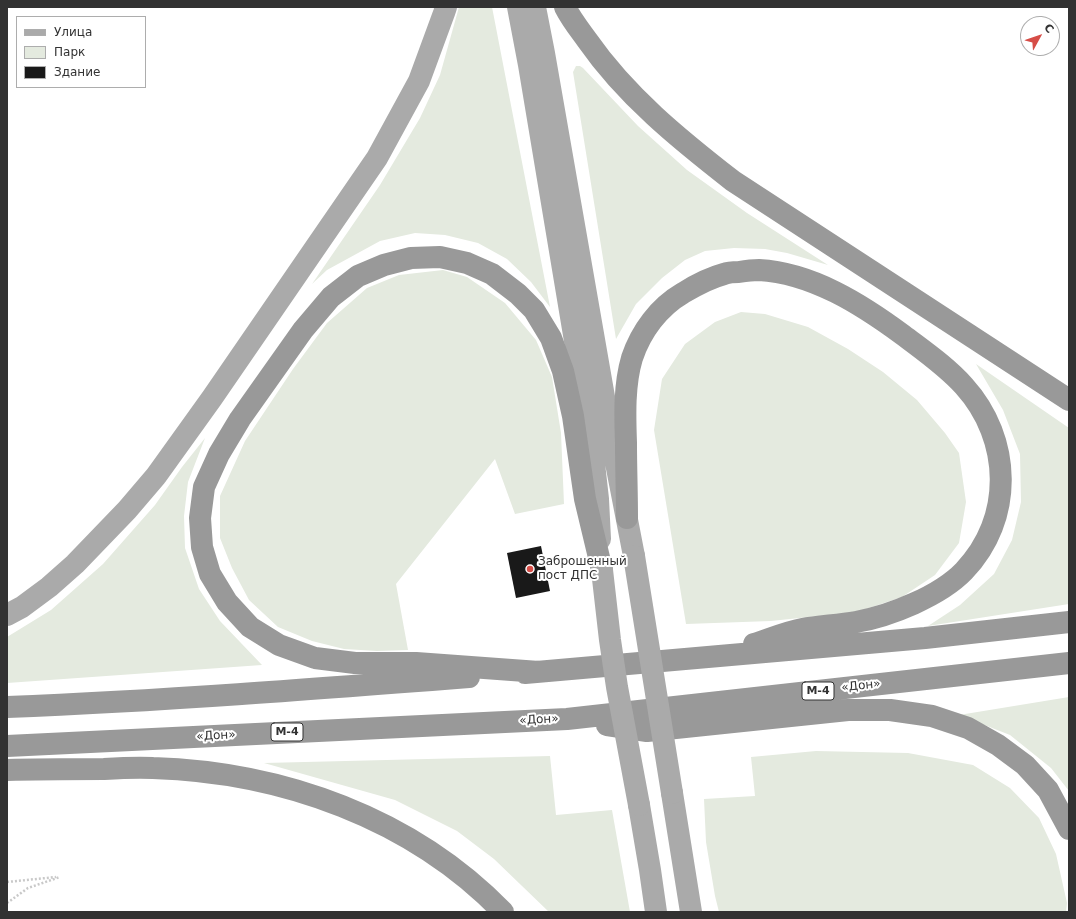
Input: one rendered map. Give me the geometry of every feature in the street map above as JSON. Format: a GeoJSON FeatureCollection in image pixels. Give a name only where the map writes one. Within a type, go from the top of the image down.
{"type":"FeatureCollection","features":[{"type":"Feature","properties":{"kind":"highway"},"geometry":{"type":"LineString","coordinates":[[565,7],[593,48],[619,81],[654,116],[694,151],[733,181],[1069,400]]}},
{"type":"Feature","properties":{"kind":"highway"},"geometry":{"type":"LineString","coordinates":[[538,672],[416,663],[354,663],[315,658],[279,645],[250,627],[227,602],[210,574],[202,547],[200,518],[204,487],[218,454],[240,419],[303,330],[331,297],[358,276],[384,265],[410,258],[440,257],[467,263],[492,274],[518,294],[534,310],[551,338],[563,371],[573,416],[585,499],[602,570]]}},
{"type":"Feature","properties":{"kind":"highway"},"geometry":{"type":"LineString","coordinates":[[627,518],[625,417],[627,382],[633,357],[643,335],[657,314],[675,298],[701,282],[725,273],[757,270],[788,274],[818,285],[848,299],[890,326],[941,363],[965,387],[984,414],[996,445],[1001,473],[1000,499],[992,528],[980,552],[963,573],[943,588],[918,601],[886,614],[858,621],[800,630],[718,656]]}},
{"type":"Feature","properties":{"kind":"highway"},"geometry":{"type":"LineString","coordinates":[[7,707],[266,693],[619,666],[925,638],[1069,622]]}},
{"type":"Feature","properties":{"kind":"highway","name":"«Дон»"},"geometry":{"type":"LineString","coordinates":[[7,746],[567,719],[1069,663]]}},
{"type":"Feature","properties":{"kind":"highway"},"geometry":{"type":"LineString","coordinates":[[567,719],[646,731],[848,710],[890,710],[932,716],[968,728],[998,745],[1025,765],[1048,790],[1069,829]]}},
{"type":"Feature","properties":{"kind":"highway"},"geometry":{"type":"LineString","coordinates":[[7,770],[152,768],[192,771],[231,775],[310,794],[349,808],[391,828],[432,852],[466,878],[503,912]]}},
{"type":"Feature","properties":{"kind":"main road"},"geometry":{"type":"LineString","coordinates":[[7,615],[22,607],[75,564],[127,510],[156,476],[212,398],[377,158],[419,81],[446,7]]}},
{"type":"Feature","properties":{"kind":"main road"},"geometry":{"type":"LineString","coordinates":[[518,7],[529,65],[590,437],[598,499],[602,570],[610,640],[617,687],[639,804],[656,912]]}},
{"type":"Feature","properties":{"kind":"main road"},"geometry":{"type":"LineString","coordinates":[[535,7],[634,556],[691,912]]}},
{"type":"Feature","properties":{"kind":"path"},"geometry":{"type":"LineString","coordinates":[[7,882],[60,877],[28,888],[7,903]]}},
{"type":"Feature","properties":{"kind":"green space"},"geometry":{"type":"Polygon","coordinates":[[[459,7],[492,7],[550,307],[531,282],[507,259],[478,243],[445,235],[415,233],[380,241],[327,270],[312,284],[380,185],[420,118],[440,75],[459,7]]]}},
{"type":"Feature","properties":{"kind":"green space"},"geometry":{"type":"Polygon","coordinates":[[[576,66],[583,68],[638,126],[687,170],[747,213],[828,265],[787,253],[765,249],[734,248],[705,251],[685,260],[662,278],[636,304],[616,339],[573,72],[576,66]]]}},
{"type":"Feature","properties":{"kind":"green space"},"geometry":{"type":"Polygon","coordinates":[[[443,270],[467,277],[505,303],[536,340],[552,377],[561,433],[564,504],[515,514],[495,459],[396,584],[408,650],[377,651],[344,649],[312,641],[278,627],[249,600],[232,568],[220,538],[220,496],[245,441],[293,369],[327,323],[367,288],[399,275],[443,270]]]}},
{"type":"Feature","properties":{"kind":"green space"},"geometry":{"type":"Polygon","coordinates":[[[741,312],[765,314],[808,327],[848,349],[883,372],[917,400],[945,433],[959,453],[966,502],[959,543],[935,575],[902,597],[857,612],[771,621],[686,624],[654,430],[662,379],[685,344],[715,322],[741,312]]]}},
{"type":"Feature","properties":{"kind":"green space"},"geometry":{"type":"Polygon","coordinates":[[[976,364],[1069,428],[1069,604],[928,626],[960,605],[994,574],[1012,540],[1021,502],[1020,454],[1003,410],[976,364]]]}},
{"type":"Feature","properties":{"kind":"green space"},"geometry":{"type":"Polygon","coordinates":[[[205,438],[188,482],[184,516],[185,548],[199,589],[220,621],[262,665],[7,683],[7,637],[51,610],[103,564],[155,505],[205,438]]]}},
{"type":"Feature","properties":{"kind":"green space"},"geometry":{"type":"Polygon","coordinates":[[[1069,697],[1069,791],[1051,768],[1010,735],[959,715],[1069,697]]]}},
{"type":"Feature","properties":{"kind":"green space"},"geometry":{"type":"Polygon","coordinates":[[[816,751],[908,753],[973,765],[1010,788],[1039,818],[1056,854],[1067,903],[1066,912],[719,912],[706,842],[704,799],[755,796],[751,757],[816,751]]]}},
{"type":"Feature","properties":{"kind":"green space"},"geometry":{"type":"Polygon","coordinates":[[[550,756],[556,815],[612,810],[630,912],[549,912],[494,859],[457,831],[395,800],[264,763],[550,756]]]}},
{"type":"Feature","properties":{"kind":"building"},"geometry":{"type":"Polygon","coordinates":[[[541,546],[550,591],[516,598],[507,553],[541,546]]]}},
{"type":"Feature","properties":{"kind":"place","name":"Заброшенный пост ДПС"},"geometry":{"type":"Point","coordinates":[530,569]}}]}
